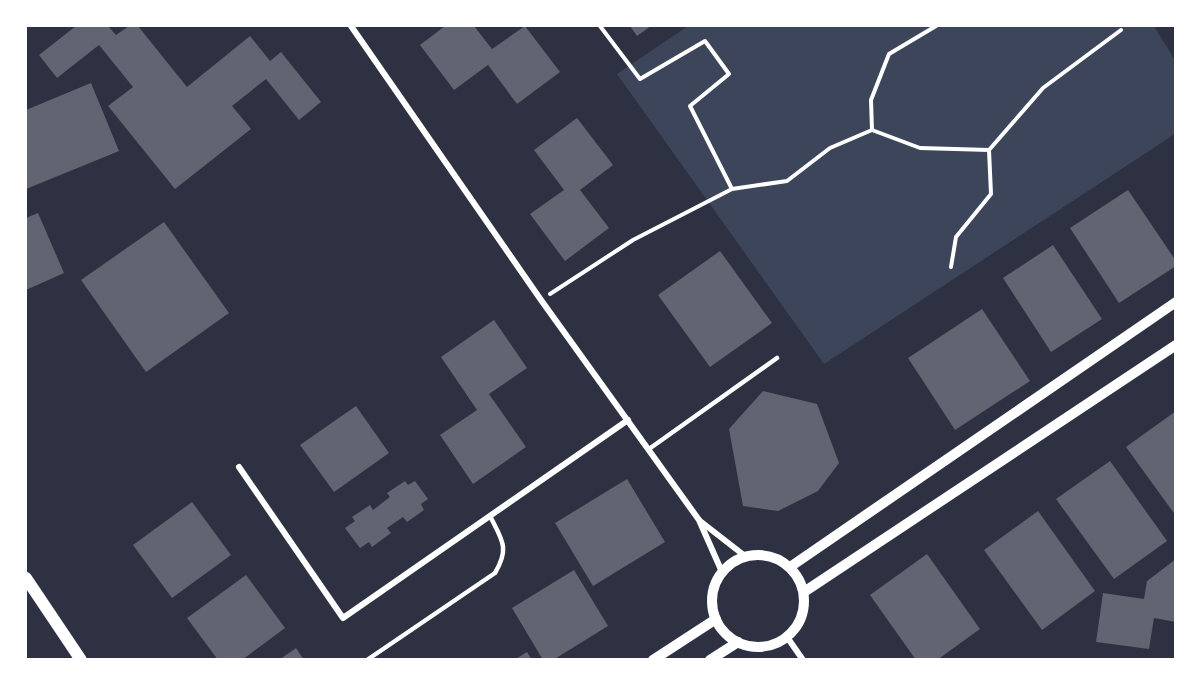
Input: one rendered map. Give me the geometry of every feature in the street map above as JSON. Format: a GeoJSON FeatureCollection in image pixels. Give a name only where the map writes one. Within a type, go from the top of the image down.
{"type":"FeatureCollection","features":[{"type":"Feature","properties":{"kind":"main road"},"geometry":{"type":"LineString","coordinates":[[26,578],[81,660]]}},
{"type":"Feature","properties":{"kind":"street"},"geometry":{"type":"LineString","coordinates":[[351,26],[541,300],[699,520],[722,572]]}},
{"type":"Feature","properties":{"kind":"street"},"geometry":{"type":"LineString","coordinates":[[790,567],[1176,302]]}},
{"type":"Feature","properties":{"kind":"street"},"geometry":{"type":"LineString","coordinates":[[804,592],[1176,345]]}},
{"type":"Feature","properties":{"kind":"street"},"geometry":{"type":"LineString","coordinates":[[239,467],[343,618],[628,420]]}},
{"type":"Feature","properties":{"kind":"street"},"geometry":{"type":"LineString","coordinates":[[699,520],[745,556]]}},
{"type":"Feature","properties":{"kind":"street"},"geometry":{"type":"LineString","coordinates":[[761,554],[777,558],[790,567],[798,577],[804,592],[804,608],[799,623],[787,637],[769,646],[753,647],[738,642],[725,633],[716,619],[712,602],[714,586],[722,572],[731,563],[745,556],[761,554]]}},
{"type":"Feature","properties":{"kind":"street"},"geometry":{"type":"LineString","coordinates":[[653,660],[716,619]]}},
{"type":"Feature","properties":{"kind":"street"},"geometry":{"type":"LineString","coordinates":[[787,637],[803,660]]}},
{"type":"Feature","properties":{"kind":"street"},"geometry":{"type":"LineString","coordinates":[[710,660],[738,642]]}},
{"type":"Feature","properties":{"kind":"lane"},"geometry":{"type":"LineString","coordinates":[[649,450],[777,358]]}},
{"type":"Feature","properties":{"kind":"lane"},"geometry":{"type":"LineString","coordinates":[[367,660],[495,573],[503,560],[504,543],[490,516]]}},
{"type":"Feature","properties":{"kind":"path"},"geometry":{"type":"LineString","coordinates":[[600,26],[640,79],[705,41],[729,74],[690,106],[732,189]]}},
{"type":"Feature","properties":{"kind":"path"},"geometry":{"type":"LineString","coordinates":[[872,130],[872,100],[889,54],[936,26]]}},
{"type":"Feature","properties":{"kind":"path"},"geometry":{"type":"LineString","coordinates":[[951,267],[956,237],[991,194],[989,150],[1042,88],[1121,30]]}},
{"type":"Feature","properties":{"kind":"path"},"geometry":{"type":"LineString","coordinates":[[541,300],[633,240],[732,189],[787,181],[830,148],[872,130],[920,148],[989,150]]}},
{"type":"Feature","properties":{"kind":"shaded area"},"geometry":{"type":"Polygon","coordinates":[[[688,26],[1158,26],[1155,28],[1175,60],[1175,134],[824,364],[617,74],[688,26]]]}},
{"type":"Feature","properties":{"kind":"building"},"geometry":{"type":"Polygon","coordinates":[[[76,26],[108,26],[116,35],[129,26],[138,26],[187,87],[250,36],[270,61],[281,52],[321,102],[299,120],[266,79],[232,106],[251,129],[175,189],[108,106],[133,87],[99,45],[57,78],[39,55],[76,26]]]}},
{"type":"Feature","properties":{"kind":"building"},"geometry":{"type":"Polygon","coordinates":[[[445,26],[474,26],[492,49],[525,26],[560,72],[517,104],[488,65],[454,90],[420,45],[445,26]]]}},
{"type":"Feature","properties":{"kind":"building"},"geometry":{"type":"Polygon","coordinates":[[[630,26],[651,26],[637,36],[630,26]]]}},
{"type":"Feature","properties":{"kind":"building"},"geometry":{"type":"Polygon","coordinates":[[[91,83],[119,151],[26,189],[26,110],[91,83]]]}},
{"type":"Feature","properties":{"kind":"building"},"geometry":{"type":"Polygon","coordinates":[[[577,118],[613,165],[580,190],[609,228],[565,261],[530,214],[564,190],[534,150],[577,118]]]}},
{"type":"Feature","properties":{"kind":"building"},"geometry":{"type":"Polygon","coordinates":[[[1128,190],[1176,261],[1176,266],[1119,303],[1070,228],[1128,190]]]}},
{"type":"Feature","properties":{"kind":"building"},"geometry":{"type":"Polygon","coordinates":[[[38,213],[64,273],[26,290],[26,218],[38,213]]]}},
{"type":"Feature","properties":{"kind":"building"},"geometry":{"type":"Polygon","coordinates":[[[164,222],[229,313],[146,372],[81,280],[164,222]]]}},
{"type":"Feature","properties":{"kind":"building"},"geometry":{"type":"Polygon","coordinates":[[[1053,245],[1102,319],[1051,352],[1003,278],[1053,245]]]}},
{"type":"Feature","properties":{"kind":"building"},"geometry":{"type":"Polygon","coordinates":[[[720,251],[772,323],[710,367],[658,295],[720,251]]]}},
{"type":"Feature","properties":{"kind":"building"},"geometry":{"type":"Polygon","coordinates":[[[982,309],[1030,381],[955,430],[908,358],[982,309]]]}},
{"type":"Feature","properties":{"kind":"building"},"geometry":{"type":"Polygon","coordinates":[[[494,320],[527,368],[489,394],[526,447],[473,484],[440,435],[477,410],[441,357],[494,320]]]}},
{"type":"Feature","properties":{"kind":"building"},"geometry":{"type":"Polygon","coordinates":[[[763,391],[817,404],[839,463],[818,491],[778,511],[743,506],[729,429],[763,391]]]}},
{"type":"Feature","properties":{"kind":"building"},"geometry":{"type":"Polygon","coordinates":[[[356,406],[389,453],[334,492],[300,445],[356,406]]]}},
{"type":"Feature","properties":{"kind":"building"},"geometry":{"type":"Polygon","coordinates":[[[1176,411],[1176,516],[1126,447],[1176,411]]]}},
{"type":"Feature","properties":{"kind":"building"},"geometry":{"type":"Polygon","coordinates":[[[1110,461],[1167,541],[1114,579],[1056,499],[1110,461]]]}},
{"type":"Feature","properties":{"kind":"building"},"geometry":{"type":"Polygon","coordinates":[[[627,479],[665,542],[593,586],[555,523],[627,479]]]}},
{"type":"Feature","properties":{"kind":"building"},"geometry":{"type":"Polygon","coordinates":[[[405,481],[408,485],[415,481],[428,499],[421,504],[424,510],[407,522],[403,517],[387,528],[391,533],[372,547],[369,542],[360,548],[345,528],[355,521],[352,517],[370,505],[373,510],[390,497],[387,493],[405,481]]]}},
{"type":"Feature","properties":{"kind":"building"},"geometry":{"type":"Polygon","coordinates":[[[192,502],[231,555],[172,598],[133,545],[192,502]]]}},
{"type":"Feature","properties":{"kind":"building"},"geometry":{"type":"Polygon","coordinates":[[[1038,511],[1095,591],[1042,630],[984,550],[1038,511]]]}},
{"type":"Feature","properties":{"kind":"building"},"geometry":{"type":"Polygon","coordinates":[[[927,554],[980,629],[937,660],[916,660],[870,595],[927,554]]]}},
{"type":"Feature","properties":{"kind":"building"},"geometry":{"type":"Polygon","coordinates":[[[1176,559],[1176,622],[1154,618],[1149,649],[1096,642],[1103,593],[1144,599],[1147,581],[1176,559]]]}},
{"type":"Feature","properties":{"kind":"building"},"geometry":{"type":"Polygon","coordinates":[[[574,570],[608,626],[553,660],[543,660],[512,608],[574,570]]]}},
{"type":"Feature","properties":{"kind":"building"},"geometry":{"type":"Polygon","coordinates":[[[246,575],[285,628],[242,660],[218,660],[187,618],[246,575]]]}},
{"type":"Feature","properties":{"kind":"building"},"geometry":{"type":"Polygon","coordinates":[[[296,648],[304,660],[279,660],[296,648]]]}},
{"type":"Feature","properties":{"kind":"building"},"geometry":{"type":"Polygon","coordinates":[[[527,652],[532,660],[514,660],[527,652]]]}}]}
